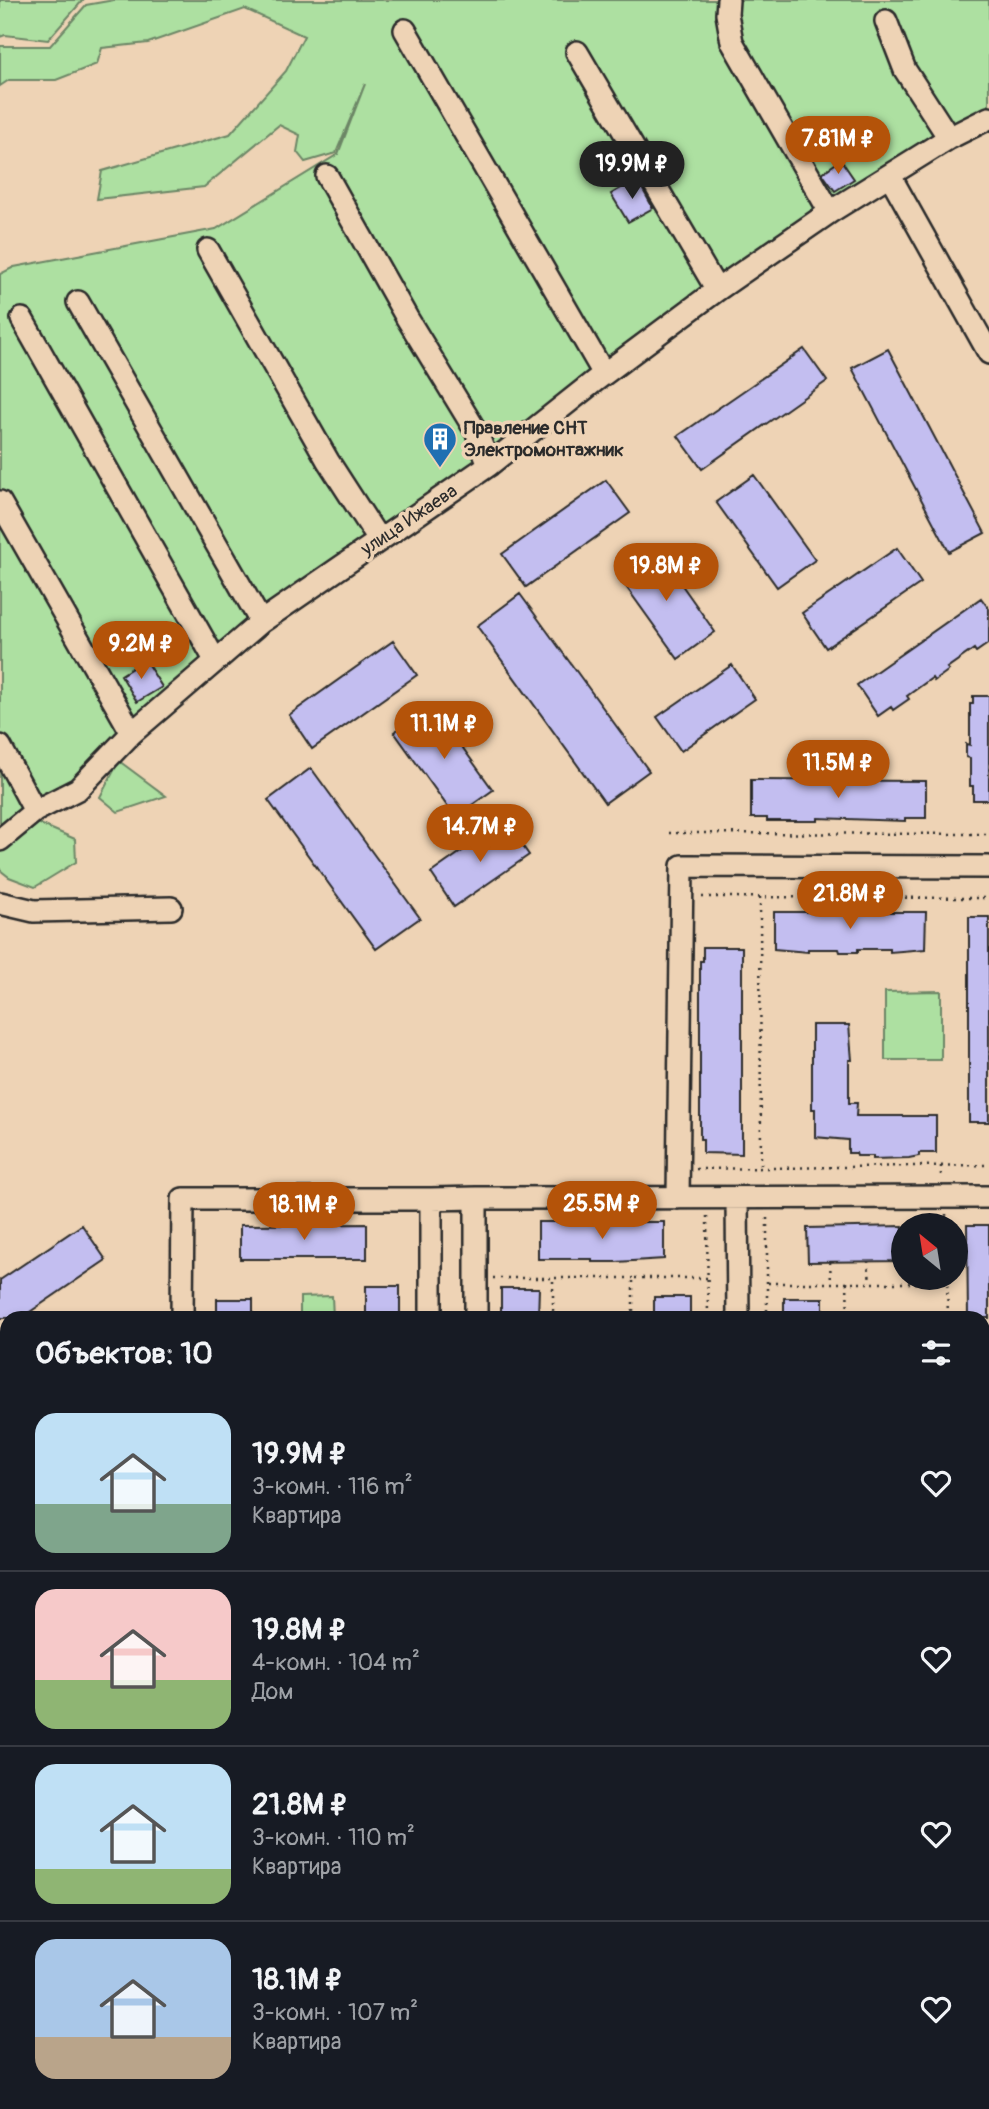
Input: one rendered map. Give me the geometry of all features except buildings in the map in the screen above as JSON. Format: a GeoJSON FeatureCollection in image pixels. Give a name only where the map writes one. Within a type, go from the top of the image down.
{"type":"FeatureCollection","features":[{"type":"Feature","properties":{"kind":"street"},"geometry":{"type":"LineString","coordinates":[[728,0],[727,14],[733,42],[837,208],[866,204],[896,187],[989,354]]}},
{"type":"Feature","properties":{"kind":"street"},"geometry":{"type":"LineString","coordinates":[[886,21],[905,70],[949,138]]}},
{"type":"Feature","properties":{"kind":"street"},"geometry":{"type":"LineString","coordinates":[[405,30],[604,374]]}},
{"type":"Feature","properties":{"kind":"street"},"geometry":{"type":"LineString","coordinates":[[577,52],[717,290]]}},
{"type":"Feature","properties":{"kind":"street","name":"улица Ижаева"},"geometry":{"type":"LineString","coordinates":[[0,840],[35,811],[78,789],[132,733],[261,622],[489,466],[604,374],[717,290],[837,208],[949,138],[989,118]]}},
{"type":"Feature","properties":{"kind":"street"},"geometry":{"type":"LineString","coordinates":[[327,176],[407,318],[477,433],[489,466]]}},
{"type":"Feature","properties":{"kind":"street"},"geometry":{"type":"LineString","coordinates":[[208,250],[328,461],[379,540]]}},
{"type":"Feature","properties":{"kind":"street"},"geometry":{"type":"LineString","coordinates":[[78,302],[261,622]]}},
{"type":"Feature","properties":{"kind":"street"},"geometry":{"type":"LineString","coordinates":[[22,319],[215,660]]}},
{"type":"Feature","properties":{"kind":"street"},"geometry":{"type":"LineString","coordinates":[[0,502],[132,733]]}},
{"type":"Feature","properties":{"kind":"street"},"geometry":{"type":"LineString","coordinates":[[0,746],[35,811]]}},
{"type":"Feature","properties":{"kind":"street"},"geometry":{"type":"LineString","coordinates":[[678,1198],[682,866],[989,867]]}},
{"type":"Feature","properties":{"kind":"street"},"geometry":{"type":"LineString","coordinates":[[0,903],[34,911],[171,908]]}},
{"type":"Feature","properties":{"kind":"street"},"geometry":{"type":"LineString","coordinates":[[182,1311],[183,1199],[989,1197]]}},
{"type":"Feature","properties":{"kind":"street"},"geometry":{"type":"LineString","coordinates":[[476,1198],[476,1311]]}},
{"type":"Feature","properties":{"kind":"street"},"geometry":{"type":"LineString","coordinates":[[737,1198],[738,1311]]}},
{"type":"Feature","properties":{"kind":"street"},"geometry":{"type":"LineString","coordinates":[[431,1199],[431,1311]]}},
{"type":"Feature","properties":{"kind":"path"},"geometry":{"type":"LineString","coordinates":[[669,833],[989,834]]}},
{"type":"Feature","properties":{"kind":"path"},"geometry":{"type":"LineString","coordinates":[[682,897],[989,898]]}},
{"type":"Feature","properties":{"kind":"path"},"geometry":{"type":"LineString","coordinates":[[760,897],[761,1169]]}},
{"type":"Feature","properties":{"kind":"path"},"geometry":{"type":"LineString","coordinates":[[679,1169],[989,1165]]}},
{"type":"Feature","properties":{"kind":"path"},"geometry":{"type":"LineString","coordinates":[[707,1198],[708,1311]]}},
{"type":"Feature","properties":{"kind":"path"},"geometry":{"type":"LineString","coordinates":[[767,1210],[767,1311]]}},
{"type":"Feature","properties":{"kind":"path"},"geometry":{"type":"LineString","coordinates":[[868,1261],[870,1282]]}},
{"type":"Feature","properties":{"kind":"path"},"geometry":{"type":"LineString","coordinates":[[830,1262],[831,1282]]}},
{"type":"Feature","properties":{"kind":"path"},"geometry":{"type":"LineString","coordinates":[[476,1278],[708,1278]]}},
{"type":"Feature","properties":{"kind":"path"},"geometry":{"type":"LineString","coordinates":[[553,1278],[553,1311]]}},
{"type":"Feature","properties":{"kind":"path"},"geometry":{"type":"LineString","coordinates":[[633,1278],[633,1311]]}},
{"type":"Feature","properties":{"kind":"path"},"geometry":{"type":"LineString","coordinates":[[768,1283],[891,1281]]}},
{"type":"Feature","properties":{"kind":"path"},"geometry":{"type":"LineString","coordinates":[[847,1282],[848,1311]]}},
{"type":"Feature","properties":{"kind":"path"},"geometry":{"type":"LineString","coordinates":[[947,1290],[948,1311]]}},
{"type":"Feature","properties":{"kind":"green space"},"geometry":{"type":"Polygon","coordinates":[[[0,0],[83,0],[48,40],[5,35],[0,37],[0,0]]]}},
{"type":"Feature","properties":{"kind":"green space"},"geometry":{"type":"Polygon","coordinates":[[[114,0],[989,0],[989,108],[371,541],[68,786],[0,832],[0,274],[14,267],[216,229],[338,154],[365,84],[336,153],[305,162],[297,152],[300,135],[279,125],[204,187],[97,199],[102,171],[230,134],[286,71],[304,36],[245,9],[148,43],[102,48],[97,64],[56,80],[9,80],[0,86],[0,46],[50,46],[86,5],[114,0]]]}},
{"type":"Feature","properties":{"kind":"green space"},"geometry":{"type":"Polygon","coordinates":[[[119,761],[166,796],[118,812],[100,797],[119,761]]]}},
{"type":"Feature","properties":{"kind":"green space"},"geometry":{"type":"Polygon","coordinates":[[[33,821],[75,839],[76,862],[35,887],[9,877],[0,870],[0,846],[33,821]]]}},
{"type":"Feature","properties":{"kind":"green space"},"geometry":{"type":"Polygon","coordinates":[[[941,991],[941,1060],[885,1060],[885,992],[941,991]]]}},
{"type":"Feature","properties":{"kind":"green space"},"geometry":{"type":"Polygon","coordinates":[[[332,1296],[333,1311],[300,1311],[300,1297],[332,1296]]]}},
{"type":"Feature","properties":{"kind":"place","name":"Правление СНТ Электромонтажник"},"geometry":{"type":"Point","coordinates":[440,469]}}]}
